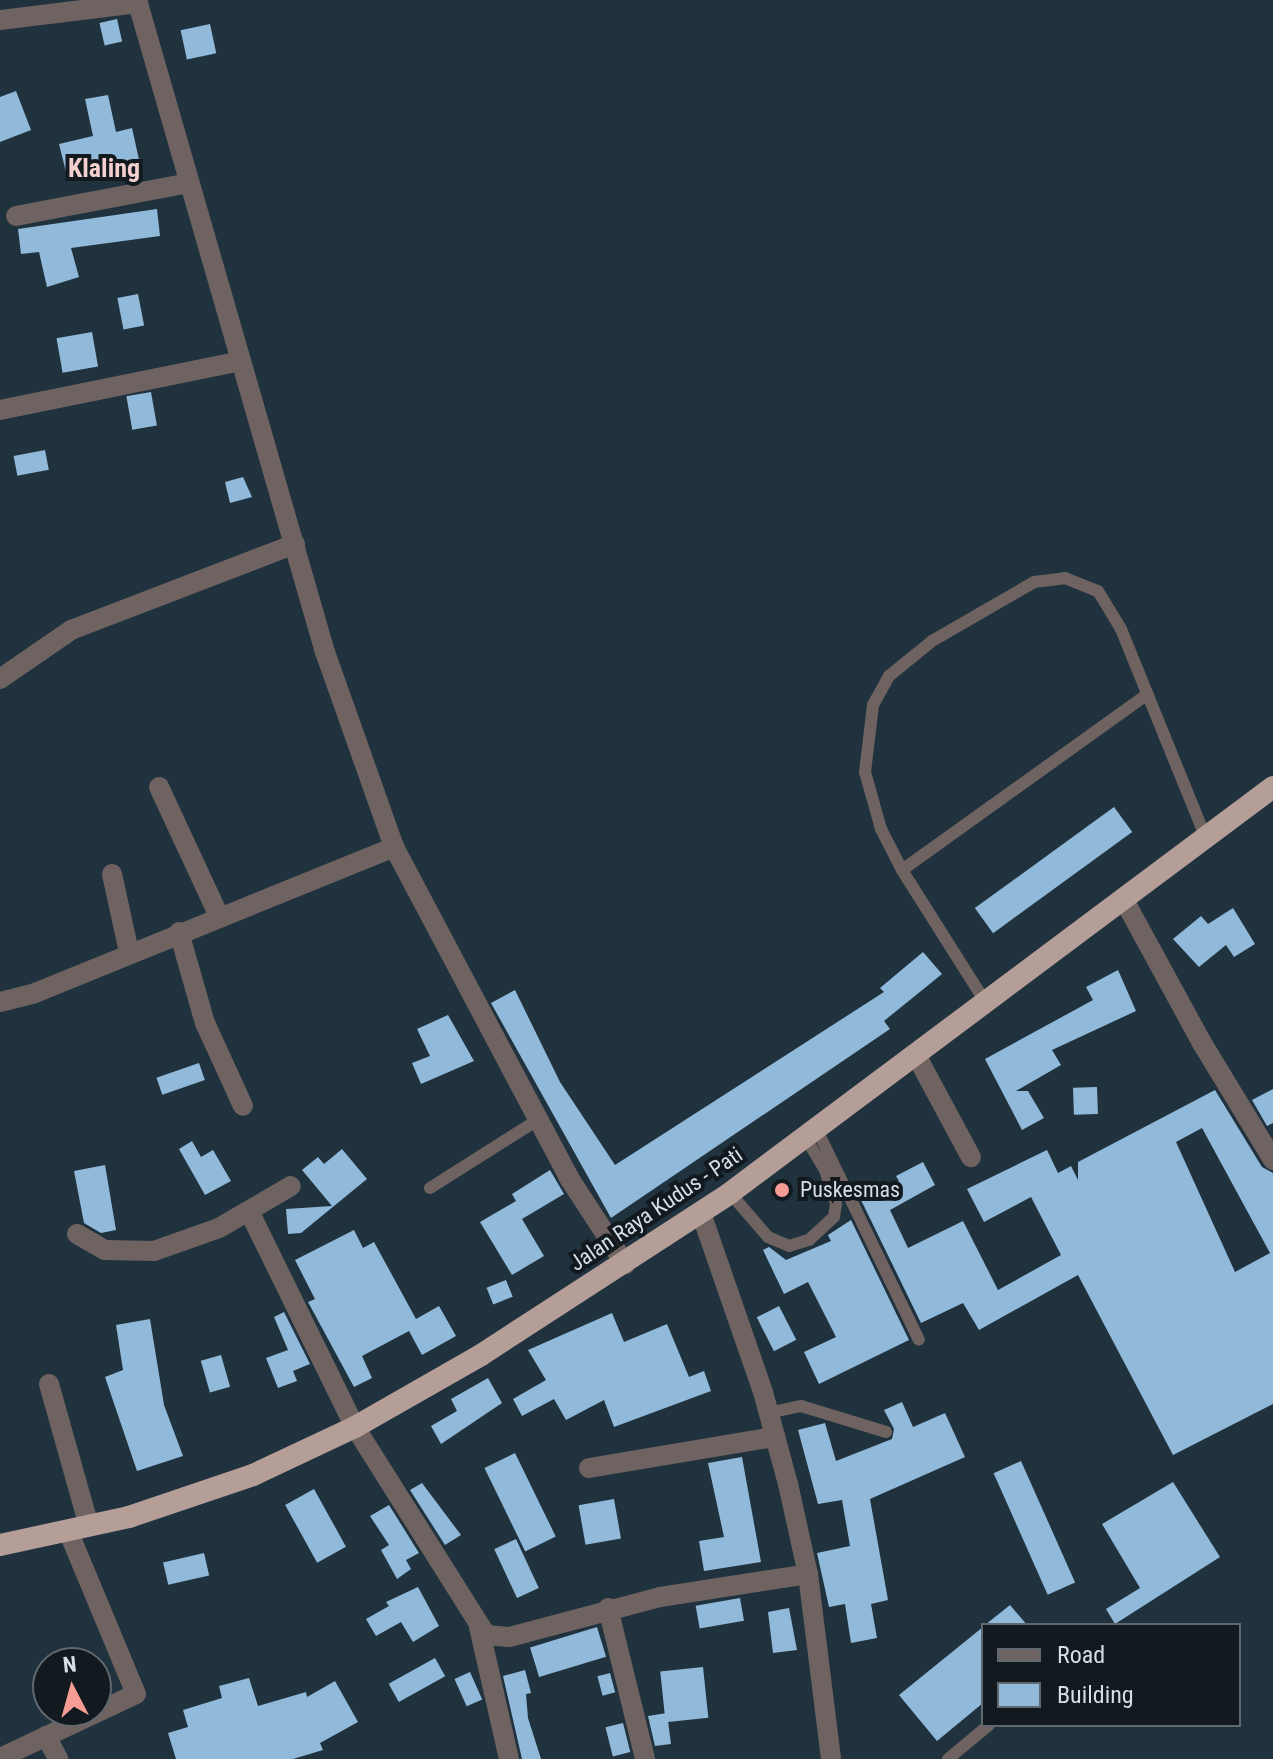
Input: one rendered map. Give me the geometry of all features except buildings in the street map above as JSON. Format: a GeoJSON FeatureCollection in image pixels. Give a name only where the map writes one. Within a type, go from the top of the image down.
{"type":"FeatureCollection","features":[{"type":"Feature","properties":{"kind":"highway","name":"Jalan Raya Kudus - Pati"},"geometry":{"type":"LineString","coordinates":[[0,1545],[78,1529],[253,1475],[355,1427],[625,1264],[730,1193],[1273,787]]}},
{"type":"Feature","properties":{"kind":"street"},"geometry":{"type":"LineString","coordinates":[[0,20],[137,1],[353,740],[394,847],[569,1178],[625,1264]]}},
{"type":"Feature","properties":{"kind":"street"},"geometry":{"type":"LineString","coordinates":[[16,216],[189,183]]}},
{"type":"Feature","properties":{"kind":"street"},"geometry":{"type":"LineString","coordinates":[[0,410],[241,361]]}},
{"type":"Feature","properties":{"kind":"street"},"geometry":{"type":"LineString","coordinates":[[0,679],[71,630],[295,544]]}},
{"type":"Feature","properties":{"kind":"street"},"geometry":{"type":"LineString","coordinates":[[159,787],[219,916]]}},
{"type":"Feature","properties":{"kind":"street"},"geometry":{"type":"LineString","coordinates":[[0,1002],[35,993],[129,952],[394,847]]}},
{"type":"Feature","properties":{"kind":"street"},"geometry":{"type":"LineString","coordinates":[[112,874],[129,952]]}},
{"type":"Feature","properties":{"kind":"street"},"geometry":{"type":"LineString","coordinates":[[1124,900],[1273,1160]]}},
{"type":"Feature","properties":{"kind":"street"},"geometry":{"type":"LineString","coordinates":[[179,932],[205,1023],[243,1106]]}},
{"type":"Feature","properties":{"kind":"street"},"geometry":{"type":"LineString","coordinates":[[916,1055],[971,1157]]}},
{"type":"Feature","properties":{"kind":"street"},"geometry":{"type":"LineString","coordinates":[[77,1234],[105,1250],[154,1251],[250,1213],[291,1186]]}},
{"type":"Feature","properties":{"kind":"street"},"geometry":{"type":"LineString","coordinates":[[250,1213],[355,1427],[479,1627],[509,1759]]}},
{"type":"Feature","properties":{"kind":"street"},"geometry":{"type":"LineString","coordinates":[[701,1213],[768,1413],[808,1574],[831,1759]]}},
{"type":"Feature","properties":{"kind":"street"},"geometry":{"type":"LineString","coordinates":[[0,1758],[130,1699],[136,1691],[78,1529],[49,1384]]}},
{"type":"Feature","properties":{"kind":"street"},"geometry":{"type":"LineString","coordinates":[[589,1468],[775,1437]]}},
{"type":"Feature","properties":{"kind":"street"},"geometry":{"type":"LineString","coordinates":[[479,1627],[499,1639],[608,1608],[808,1574]]}},
{"type":"Feature","properties":{"kind":"street"},"geometry":{"type":"LineString","coordinates":[[608,1608],[645,1759]]}},
{"type":"Feature","properties":{"kind":"street"},"geometry":{"type":"LineString","coordinates":[[46,1736],[58,1759]]}},
{"type":"Feature","properties":{"kind":"lane"},"geometry":{"type":"LineString","coordinates":[[986,1003],[902,870],[871,799],[865,772],[867,729],[889,676],[932,641],[1034,582],[1083,581],[1108,604],[1205,836]]}},
{"type":"Feature","properties":{"kind":"lane"},"geometry":{"type":"LineString","coordinates":[[902,870],[1148,694]]}},
{"type":"Feature","properties":{"kind":"lane"},"geometry":{"type":"LineString","coordinates":[[430,1188],[539,1119]]}},
{"type":"Feature","properties":{"kind":"lane"},"geometry":{"type":"LineString","coordinates":[[730,1193],[768,1237],[789,1246],[809,1240],[834,1217],[836,1204],[812,1134]]}},
{"type":"Feature","properties":{"kind":"lane"},"geometry":{"type":"LineString","coordinates":[[812,1134],[919,1340]]}},
{"type":"Feature","properties":{"kind":"lane"},"geometry":{"type":"LineString","coordinates":[[768,1413],[801,1406],[886,1432]]}},
{"type":"Feature","properties":{"kind":"lane"},"geometry":{"type":"LineString","coordinates":[[948,1759],[987,1727]]}},
{"type":"Feature","properties":{"kind":"place","name":"Puskesmas"},"geometry":{"type":"Point","coordinates":[782,1190]}},
{"type":"Feature","properties":{"kind":"district","name":"Klaling"},"geometry":{"type":"Point","coordinates":[104,169]}}]}
